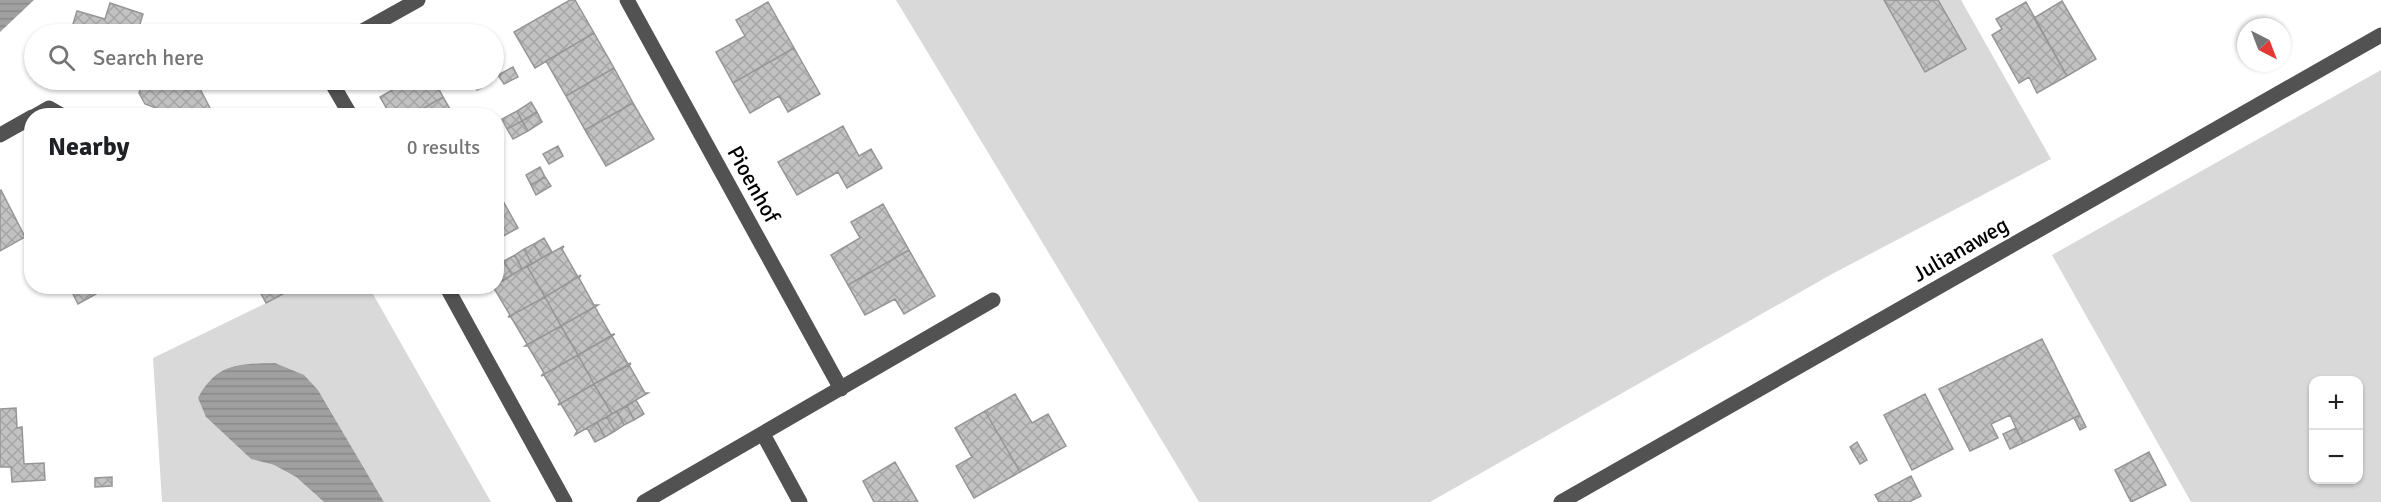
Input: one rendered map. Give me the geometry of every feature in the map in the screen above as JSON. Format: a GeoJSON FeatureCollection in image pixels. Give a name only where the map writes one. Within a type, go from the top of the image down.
{"type":"FeatureCollection","features":[{"type":"Feature","properties":{"kind":"street"},"geometry":{"type":"LineString","coordinates":[[375,24],[418,0]]}},
{"type":"Feature","properties":{"kind":"street","name":"Pioenhof"},"geometry":{"type":"LineString","coordinates":[[627,0],[841,389]]}},
{"type":"Feature","properties":{"kind":"street","name":"Julianaweg"},"geometry":{"type":"LineString","coordinates":[[1561,502],[2381,35]]}},
{"type":"Feature","properties":{"kind":"street"},"geometry":{"type":"LineString","coordinates":[[336,90],[346,108]]}},
{"type":"Feature","properties":{"kind":"street"},"geometry":{"type":"LineString","coordinates":[[0,135],[24,121]]}},
{"type":"Feature","properties":{"kind":"street"},"geometry":{"type":"LineString","coordinates":[[450,294],[565,502]]}},
{"type":"Feature","properties":{"kind":"street"},"geometry":{"type":"LineString","coordinates":[[644,502],[993,300]]}},
{"type":"Feature","properties":{"kind":"street"},"geometry":{"type":"LineString","coordinates":[[763,434],[800,502]]}},
{"type":"Feature","properties":{"kind":"shaded area"},"geometry":{"type":"Polygon","coordinates":[[[0,0],[34,0],[0,32],[0,0]]]}},
{"type":"Feature","properties":{"kind":"shaded area"},"geometry":{"type":"Polygon","coordinates":[[[896,0],[1961,0],[2051,159],[1832,274],[1430,502],[1199,502],[896,0]]]}},
{"type":"Feature","properties":{"kind":"shaded area"},"geometry":{"type":"Polygon","coordinates":[[[2381,70],[2381,502],[2191,502],[2052,255],[2381,70]]]}},
{"type":"Feature","properties":{"kind":"shaded area"},"geometry":{"type":"Polygon","coordinates":[[[285,294],[373,294],[491,502],[384,502],[318,390],[206,417],[251,459],[274,465],[296,477],[324,502],[162,502],[153,358],[285,294]]]}},
{"type":"Feature","properties":{"kind":"shaded area"},"geometry":{"type":"Polygon","coordinates":[[[275,363],[304,375],[318,390],[384,502],[324,502],[296,477],[274,465],[251,459],[206,417],[198,398],[213,378],[239,365],[275,363]]]}},
{"type":"Feature","properties":{"kind":"building"},"geometry":{"type":"Polygon","coordinates":[[[570,0],[575,0],[594,33],[535,68],[514,32],[570,0]]]}},
{"type":"Feature","properties":{"kind":"building"},"geometry":{"type":"Polygon","coordinates":[[[1884,0],[1938,0],[1966,49],[1925,72],[1884,0]]]}},
{"type":"Feature","properties":{"kind":"building"},"geometry":{"type":"Polygon","coordinates":[[[2062,1],[2096,59],[2067,76],[2034,18],[2062,1]]]}},
{"type":"Feature","properties":{"kind":"building"},"geometry":{"type":"Polygon","coordinates":[[[768,2],[794,48],[733,83],[716,52],[745,36],[736,20],[768,2]]]}},
{"type":"Feature","properties":{"kind":"building"},"geometry":{"type":"Polygon","coordinates":[[[2026,2],[2067,76],[2037,93],[2029,77],[2019,83],[1992,35],[2002,29],[1996,19],[2026,2]]]}},
{"type":"Feature","properties":{"kind":"building"},"geometry":{"type":"Polygon","coordinates":[[[110,3],[143,14],[140,24],[73,24],[77,11],[105,19],[110,3]]]}},
{"type":"Feature","properties":{"kind":"building"},"geometry":{"type":"Polygon","coordinates":[[[594,33],[614,68],[566,96],[546,61],[594,33]]]}},
{"type":"Feature","properties":{"kind":"building"},"geometry":{"type":"Polygon","coordinates":[[[794,48],[820,94],[788,112],[779,96],[750,113],[733,83],[794,48]]]}},
{"type":"Feature","properties":{"kind":"building"},"geometry":{"type":"Polygon","coordinates":[[[513,67],[518,77],[504,84],[504,72],[513,67]]]}},
{"type":"Feature","properties":{"kind":"building"},"geometry":{"type":"Polygon","coordinates":[[[614,68],[633,103],[585,130],[566,96],[614,68]]]}},
{"type":"Feature","properties":{"kind":"building"},"geometry":{"type":"Polygon","coordinates":[[[140,90],[201,90],[210,108],[156,108],[145,104],[139,93],[140,90]]]}},
{"type":"Feature","properties":{"kind":"building"},"geometry":{"type":"Polygon","coordinates":[[[392,90],[439,90],[443,97],[424,108],[386,108],[380,97],[392,90]]]}},
{"type":"Feature","properties":{"kind":"building"},"geometry":{"type":"Polygon","coordinates":[[[443,97],[449,108],[424,108],[443,97]]]}},
{"type":"Feature","properties":{"kind":"building"},"geometry":{"type":"Polygon","coordinates":[[[531,102],[537,112],[522,121],[517,111],[531,102]]]}},
{"type":"Feature","properties":{"kind":"building"},"geometry":{"type":"Polygon","coordinates":[[[633,103],[654,139],[606,166],[585,130],[633,103]]]}},
{"type":"Feature","properties":{"kind":"building"},"geometry":{"type":"Polygon","coordinates":[[[517,111],[522,121],[507,129],[504,118],[517,111]]]}},
{"type":"Feature","properties":{"kind":"building"},"geometry":{"type":"Polygon","coordinates":[[[537,112],[542,122],[528,131],[522,121],[537,112]]]}},
{"type":"Feature","properties":{"kind":"building"},"geometry":{"type":"Polygon","coordinates":[[[522,121],[528,131],[513,139],[507,129],[522,121]]]}},
{"type":"Feature","properties":{"kind":"building"},"geometry":{"type":"Polygon","coordinates":[[[843,126],[859,156],[871,149],[882,168],[847,188],[838,172],[797,195],[778,162],[843,126]]]}},
{"type":"Feature","properties":{"kind":"building"},"geometry":{"type":"Polygon","coordinates":[[[558,146],[563,156],[549,164],[543,154],[558,146]]]}},
{"type":"Feature","properties":{"kind":"building"},"geometry":{"type":"Polygon","coordinates":[[[540,167],[545,177],[531,185],[526,175],[540,167]]]}},
{"type":"Feature","properties":{"kind":"building"},"geometry":{"type":"Polygon","coordinates":[[[545,177],[551,186],[536,195],[531,185],[545,177]]]}},
{"type":"Feature","properties":{"kind":"building"},"geometry":{"type":"Polygon","coordinates":[[[0,191],[24,238],[0,251],[0,191]]]}},
{"type":"Feature","properties":{"kind":"building"},"geometry":{"type":"Polygon","coordinates":[[[504,203],[518,228],[504,236],[504,203]]]}},
{"type":"Feature","properties":{"kind":"building"},"geometry":{"type":"Polygon","coordinates":[[[883,204],[909,250],[848,285],[831,255],[860,238],[851,222],[883,204]]]}},
{"type":"Feature","properties":{"kind":"building"},"geometry":{"type":"Polygon","coordinates":[[[544,238],[552,252],[542,258],[534,244],[544,238]]]}},
{"type":"Feature","properties":{"kind":"building"},"geometry":{"type":"Polygon","coordinates":[[[534,244],[542,258],[532,264],[524,249],[534,244]]]}},
{"type":"Feature","properties":{"kind":"building"},"geometry":{"type":"Polygon","coordinates":[[[564,246],[562,249],[578,277],[545,297],[527,266],[564,246]]]}},
{"type":"Feature","properties":{"kind":"building"},"geometry":{"type":"Polygon","coordinates":[[[524,249],[532,264],[522,269],[515,255],[524,249]]]}},
{"type":"Feature","properties":{"kind":"building"},"geometry":{"type":"Polygon","coordinates":[[[909,250],[935,296],[904,314],[895,299],[865,315],[848,285],[909,250]]]}},
{"type":"Feature","properties":{"kind":"building"},"geometry":{"type":"Polygon","coordinates":[[[515,255],[522,269],[512,275],[504,261],[515,255]]]}},
{"type":"Feature","properties":{"kind":"building"},"geometry":{"type":"Polygon","coordinates":[[[504,261],[512,275],[504,280],[504,261]]]}},
{"type":"Feature","properties":{"kind":"building"},"geometry":{"type":"Polygon","coordinates":[[[527,266],[545,297],[508,317],[510,315],[498,294],[504,294],[504,279],[527,266]]]}},
{"type":"Feature","properties":{"kind":"building"},"geometry":{"type":"Polygon","coordinates":[[[581,275],[579,278],[594,305],[598,305],[561,326],[545,297],[581,275]]]}},
{"type":"Feature","properties":{"kind":"building"},"geometry":{"type":"Polygon","coordinates":[[[73,294],[96,294],[78,304],[73,294]]]}},
{"type":"Feature","properties":{"kind":"building"},"geometry":{"type":"Polygon","coordinates":[[[261,294],[283,294],[266,303],[261,294]]]}},
{"type":"Feature","properties":{"kind":"building"},"geometry":{"type":"Polygon","coordinates":[[[545,297],[561,326],[525,346],[527,344],[511,317],[508,317],[545,297]]]}},
{"type":"Feature","properties":{"kind":"building"},"geometry":{"type":"Polygon","coordinates":[[[598,305],[595,307],[611,335],[614,334],[578,355],[561,326],[598,305]]]}},
{"type":"Feature","properties":{"kind":"building"},"geometry":{"type":"Polygon","coordinates":[[[561,326],[578,355],[541,376],[544,373],[528,346],[525,346],[561,326]]]}},
{"type":"Feature","properties":{"kind":"building"},"geometry":{"type":"Polygon","coordinates":[[[615,334],[612,336],[628,364],[631,363],[594,384],[578,355],[615,334]]]}},
{"type":"Feature","properties":{"kind":"building"},"geometry":{"type":"Polygon","coordinates":[[[2042,339],[2080,415],[2023,443],[2010,415],[1991,424],[1998,438],[1970,451],[1939,389],[2042,339]]]}},
{"type":"Feature","properties":{"kind":"building"},"geometry":{"type":"Polygon","coordinates":[[[578,355],[594,384],[558,405],[560,402],[544,375],[541,376],[578,355]]]}},
{"type":"Feature","properties":{"kind":"building"},"geometry":{"type":"Polygon","coordinates":[[[629,365],[645,393],[648,393],[612,414],[594,384],[629,365]]]}},
{"type":"Feature","properties":{"kind":"building"},"geometry":{"type":"Polygon","coordinates":[[[594,384],[612,414],[575,435],[577,431],[561,404],[558,405],[594,384]]]}},
{"type":"Feature","properties":{"kind":"building"},"geometry":{"type":"Polygon","coordinates":[[[1015,394],[1032,423],[1048,414],[1066,446],[1020,472],[985,411],[1015,394]]]}},
{"type":"Feature","properties":{"kind":"building"},"geometry":{"type":"Polygon","coordinates":[[[1925,394],[1953,449],[1912,470],[1884,415],[1925,394]]]}},
{"type":"Feature","properties":{"kind":"building"},"geometry":{"type":"Polygon","coordinates":[[[636,400],[644,414],[634,420],[627,406],[636,400]]]}},
{"type":"Feature","properties":{"kind":"building"},"geometry":{"type":"Polygon","coordinates":[[[627,406],[634,420],[624,425],[617,411],[627,406]]]}},
{"type":"Feature","properties":{"kind":"building"},"geometry":{"type":"Polygon","coordinates":[[[16,408],[17,428],[22,427],[24,464],[44,463],[45,480],[12,482],[11,467],[0,467],[0,409],[16,408]]]}},
{"type":"Feature","properties":{"kind":"building"},"geometry":{"type":"Polygon","coordinates":[[[617,411],[624,425],[615,431],[607,417],[617,411]]]}},
{"type":"Feature","properties":{"kind":"building"},"geometry":{"type":"Polygon","coordinates":[[[985,411],[1020,472],[974,498],[956,466],[972,457],[955,428],[985,411]]]}},
{"type":"Feature","properties":{"kind":"building"},"geometry":{"type":"Polygon","coordinates":[[[2080,415],[2086,427],[2080,430],[2074,418],[2080,415]]]}},
{"type":"Feature","properties":{"kind":"building"},"geometry":{"type":"Polygon","coordinates":[[[607,417],[615,431],[605,437],[597,422],[607,417]]]}},
{"type":"Feature","properties":{"kind":"building"},"geometry":{"type":"Polygon","coordinates":[[[597,422],[605,437],[595,442],[587,428],[597,422]]]}},
{"type":"Feature","properties":{"kind":"building"},"geometry":{"type":"Polygon","coordinates":[[[2016,428],[2023,443],[2010,449],[2003,434],[2016,428]]]}},
{"type":"Feature","properties":{"kind":"building"},"geometry":{"type":"Polygon","coordinates":[[[1857,442],[1867,460],[1860,464],[1850,447],[1857,442]]]}},
{"type":"Feature","properties":{"kind":"building"},"geometry":{"type":"Polygon","coordinates":[[[2149,452],[2166,485],[2131,502],[2115,470],[2149,452]]]}},
{"type":"Feature","properties":{"kind":"building"},"geometry":{"type":"Polygon","coordinates":[[[895,462],[918,502],[874,502],[863,481],[895,462]]]}},
{"type":"Feature","properties":{"kind":"building"},"geometry":{"type":"Polygon","coordinates":[[[1911,476],[1921,496],[1909,502],[1879,502],[1875,495],[1911,476]]]}},
{"type":"Feature","properties":{"kind":"building"},"geometry":{"type":"Polygon","coordinates":[[[112,477],[112,486],[95,487],[95,478],[112,477]]]}}]}
